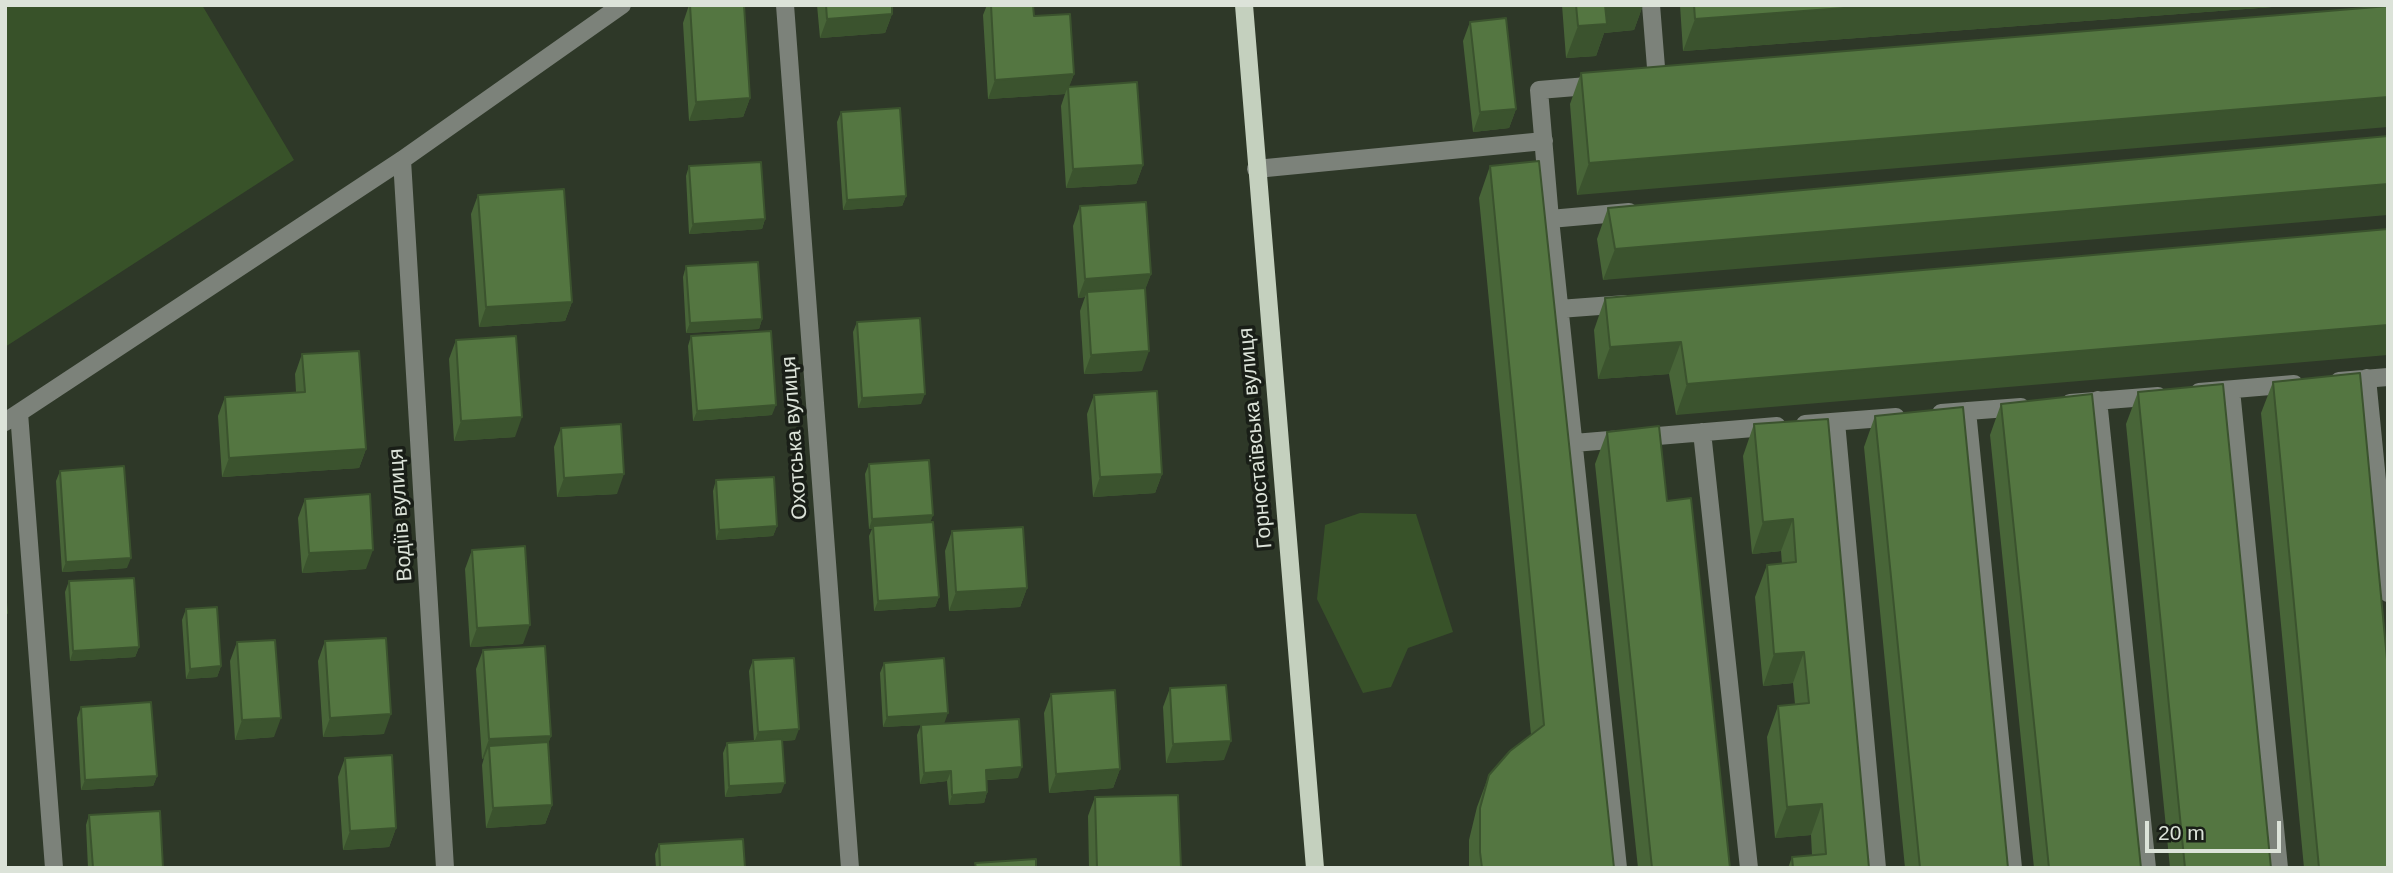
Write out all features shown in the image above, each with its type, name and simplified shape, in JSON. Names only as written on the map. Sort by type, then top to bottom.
[{"type":"main road","name":"Горностаївська вулиця","points":[[1244,5],[1315,868]]},
{"type":"street","points":[[54,868],[12,418],[402,160],[622,5]]},
{"type":"street","name":"Охотська вулиця","points":[[785,5],[850,868]]},
{"type":"street","points":[[1651,5],[1657,80]]},
{"type":"street","points":[[1618,83],[1539,90],[1559,309],[1618,868]]},
{"type":"street","points":[[1256,169],[1544,141]]},
{"type":"street","name":"Водіїв вулиця","points":[[402,160],[445,868]]},
{"type":"street","points":[[1550,219],[1646,211]]},
{"type":"street","points":[[1559,309],[1642,302]]},
{"type":"street","points":[[1574,443],[2388,377]]},
{"type":"street","points":[[2367,378],[2388,593]]},
{"type":"street","points":[[2231,390],[2278,868]]},
{"type":"street","points":[[2098,400],[2147,868]]},
{"type":"street","points":[[1967,411],[2013,868]]},
{"type":"street","points":[[1836,422],[1877,868]]},
{"type":"street","points":[[1702,432],[1749,868]]},
{"type":"green space","points":[[5,5],[202,5],[294,160],[5,347]]},
{"type":"green space","points":[[1360,513],[1416,514],[1453,632],[1408,648],[1391,687],[1363,693],[1317,599],[1325,525]]},
{"type":"building","points":[[690,5],[744,5],[750,98],[696,102]]},
{"type":"building","points":[[826,5],[892,5],[892,14],[827,19]]},
{"type":"building","points":[[991,5],[1033,5],[1034,16],[1070,14],[1074,74],[995,80]]},
{"type":"building","points":[[1576,5],[1605,5],[1607,24],[1578,26]]},
{"type":"building","points":[[1694,5],[1885,5],[1695,19]]},
{"type":"building","points":[[2388,6],[2388,97],[1589,163],[1581,73]]},
{"type":"building","points":[[1506,18],[1516,109],[1480,112],[1470,22]]},
{"type":"building","points":[[1137,82],[1143,165],[1073,169],[1068,87]]},
{"type":"building","points":[[900,108],[906,196],[847,200],[841,112]]},
{"type":"building","points":[[2388,136],[2388,184],[1615,249],[1608,208]]},
{"type":"building","points":[[1539,161],[1614,868],[1482,868],[1480,852],[1480,808],[1489,775],[1510,751],[1544,725],[1490,166]]},
{"type":"building","points":[[761,162],[765,219],[693,224],[689,166]]},
{"type":"building","points":[[564,189],[572,302],[486,307],[478,195]]},
{"type":"building","points":[[1146,202],[1151,274],[1085,279],[1080,206]]},
{"type":"building","points":[[2388,229],[2388,325],[1687,384],[1681,342],[1610,347],[1605,298]]},
{"type":"building","points":[[758,262],[762,319],[690,323],[686,266]]},
{"type":"building","points":[[1145,288],[1149,351],[1091,355],[1087,292]]},
{"type":"building","points":[[920,318],[925,394],[862,398],[857,322]]},
{"type":"building","points":[[771,331],[776,405],[697,411],[691,336]]},
{"type":"building","points":[[516,336],[522,417],[461,421],[456,340]]},
{"type":"building","points":[[359,351],[366,449],[229,458],[225,397],[305,392],[302,354]]},
{"type":"building","points":[[2360,373],[2388,670],[2388,868],[2319,868],[2273,382]]},
{"type":"building","points":[[2223,384],[2271,868],[2185,868],[2138,392]]},
{"type":"building","points":[[1157,391],[1162,474],[1100,477],[1094,395]]},
{"type":"building","points":[[2092,394],[2141,868],[2049,868],[2001,404]]},
{"type":"building","points":[[1963,407],[2008,868],[1920,868],[1875,416]]},
{"type":"building","points":[[1828,419],[1869,868],[1793,868],[1792,857],[1826,854],[1822,804],[1787,807],[1778,706],[1809,703],[1804,652],[1774,654],[1767,565],[1796,562],[1793,519],[1763,522],[1754,424]]},
{"type":"building","points":[[621,424],[624,474],[564,478],[561,428]]},
{"type":"building","points":[[1659,426],[1667,501],[1691,498],[1730,868],[1652,868],[1607,432]]},
{"type":"building","points":[[929,460],[933,515],[872,519],[869,464]]},
{"type":"building","points":[[124,466],[131,558],[66,562],[60,471]]},
{"type":"building","points":[[774,477],[777,526],[719,530],[716,480]]},
{"type":"building","points":[[370,494],[373,550],[309,553],[305,499]]},
{"type":"building","points":[[933,522],[939,597],[878,601],[873,526]]},
{"type":"building","points":[[1023,527],[1027,588],[956,592],[952,531]]},
{"type":"building","points":[[525,546],[530,625],[477,628],[472,550]]},
{"type":"building","points":[[134,578],[139,647],[73,651],[69,581]]},
{"type":"building","points":[[217,607],[221,666],[190,669],[186,609]]},
{"type":"building","points":[[386,638],[391,714],[330,718],[325,641]]},
{"type":"building","points":[[275,640],[281,718],[242,720],[237,642]]},
{"type":"building","points":[[545,646],[551,736],[489,739],[483,650]]},
{"type":"building","points":[[794,658],[799,729],[758,732],[753,660]]},
{"type":"building","points":[[944,658],[948,713],[887,717],[884,663]]},
{"type":"building","points":[[1226,685],[1231,741],[1173,744],[1170,688]]},
{"type":"building","points":[[1115,690],[1120,769],[1056,774],[1051,694]]},
{"type":"building","points":[[151,702],[157,776],[85,780],[81,707]]},
{"type":"building","points":[[1019,719],[1022,767],[986,770],[987,792],[952,795],[951,771],[924,773],[921,725]]},
{"type":"building","points":[[782,739],[785,783],[729,786],[727,743]]},
{"type":"building","points":[[548,742],[552,805],[493,808],[489,746]]},
{"type":"building","points":[[392,755],[396,828],[350,831],[345,758]]},
{"type":"building","points":[[1178,795],[1181,868],[1097,868],[1095,797]]},
{"type":"building","points":[[160,811],[163,868],[93,868],[89,815]]},
{"type":"building","points":[[743,839],[745,868],[660,868],[659,844]]},
{"type":"building","points":[[1036,859],[1036,868],[976,868],[975,863]]}]
